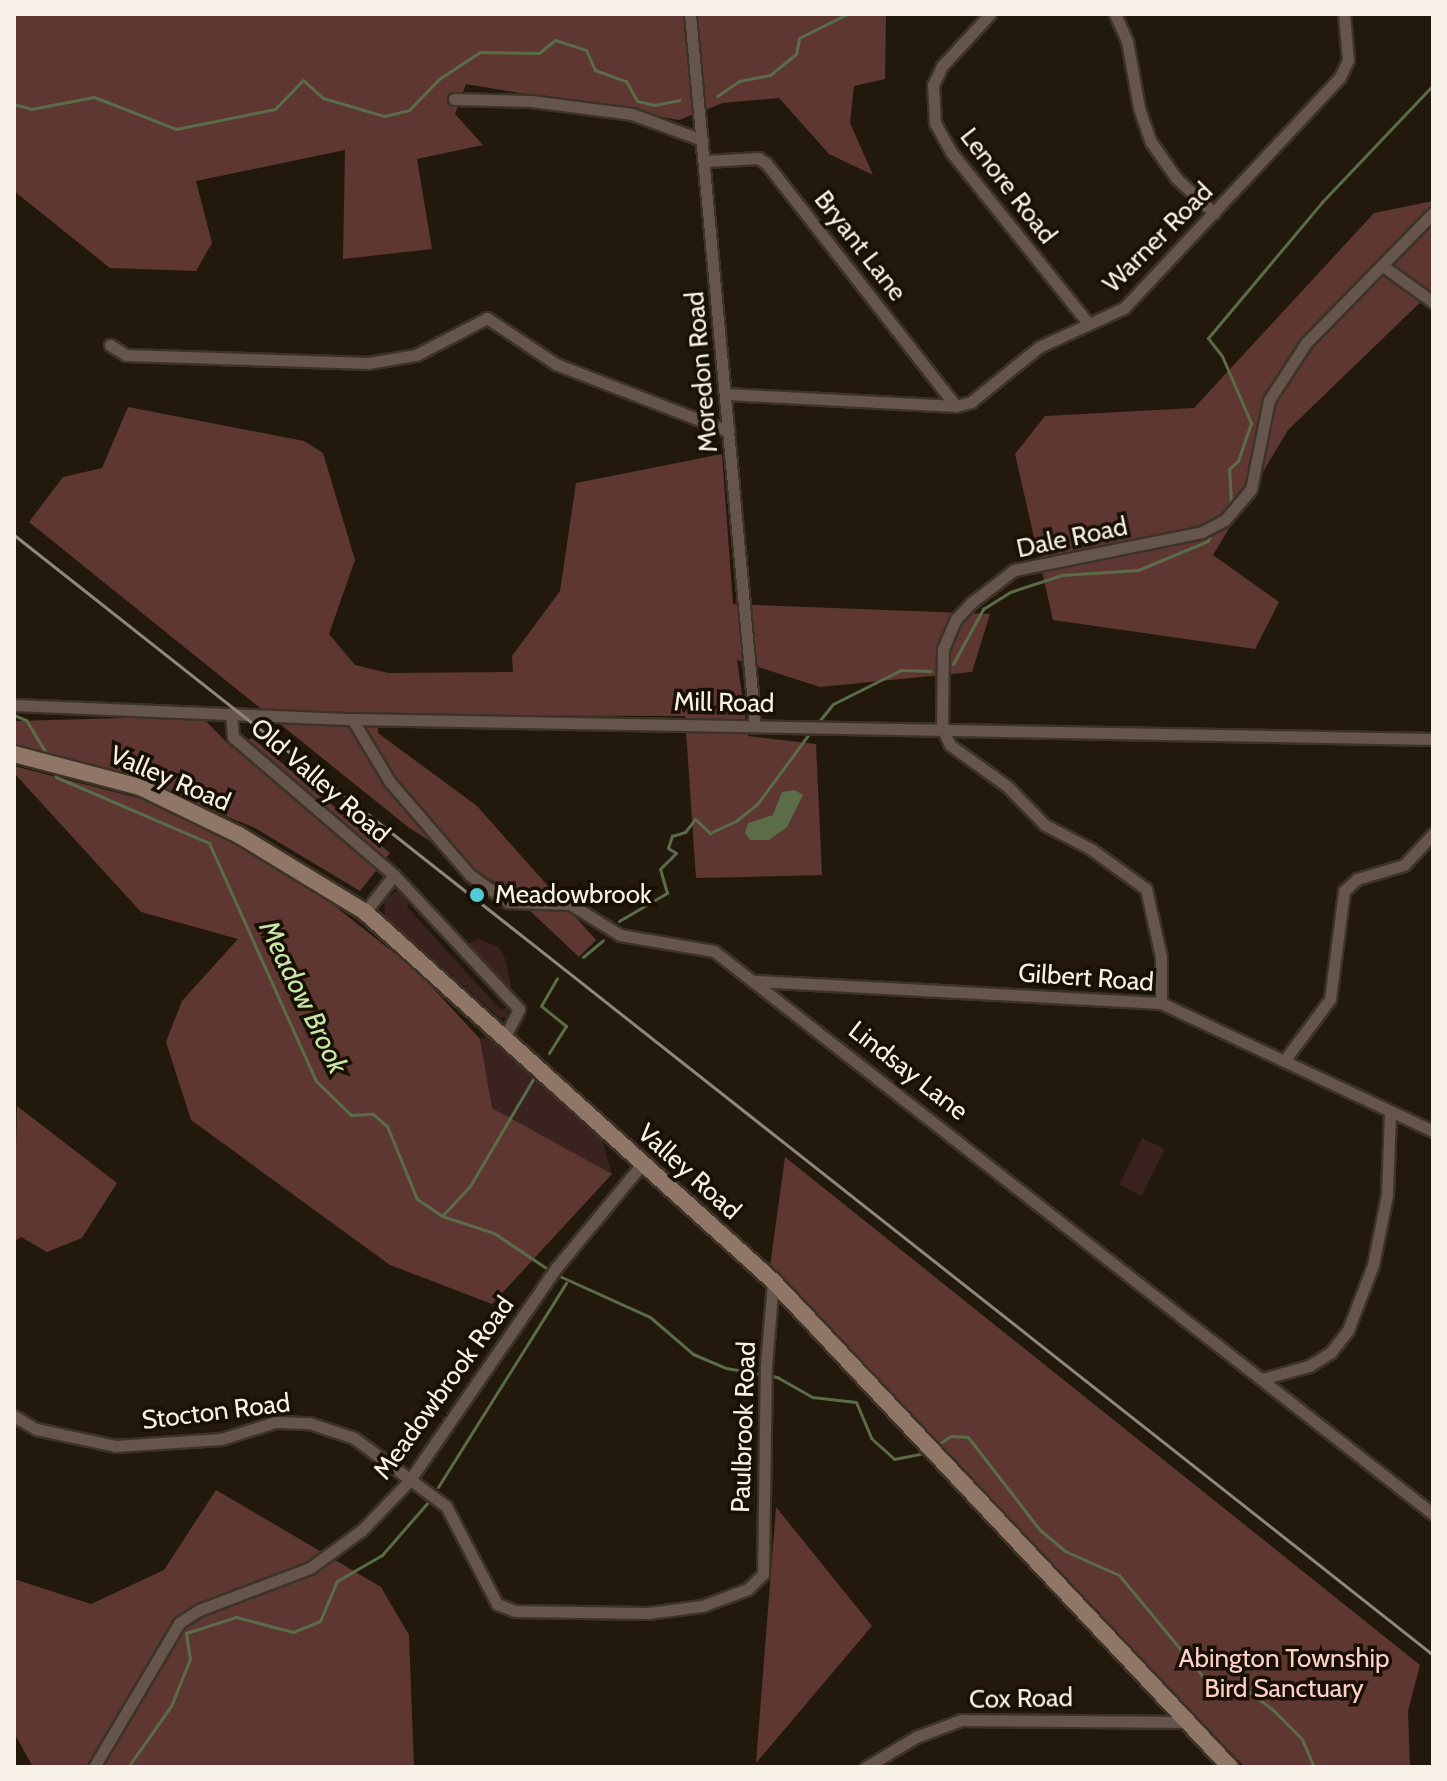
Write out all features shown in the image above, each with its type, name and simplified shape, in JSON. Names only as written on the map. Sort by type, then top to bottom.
[{"type":"main road","name":"Valley Road","points":[[14,754],[140,787],[239,835],[365,912],[506,1034],[642,1164],[773,1281],[925,1437],[1230,1767]]},
{"type":"street","name":"Moredon Road","points":[[690,14],[706,161],[755,726]]},
{"type":"street","name":"Lenore Road","points":[[990,14],[944,63],[933,85],[935,123],[951,152],[1088,323]]},
{"type":"street","points":[[1115,14],[1127,41],[1151,142],[1176,178],[1214,213]]},
{"type":"street","name":"Warner Road","points":[[956,406],[971,402],[1039,347],[1124,308],[1340,77],[1348,60],[1344,14]]},
{"type":"street","points":[[454,99],[531,101],[632,114],[702,140]]},
{"type":"street","name":"Bryant Lane","points":[[706,161],[758,158],[766,163],[956,406]]},
{"type":"street","name":"Dale Road","points":[[942,728],[943,649],[956,619],[989,586],[1014,570],[1202,532],[1225,520],[1251,489],[1269,400],[1306,343],[1433,213]]},
{"type":"street","points":[[1383,266],[1433,302]]},
{"type":"street","points":[[110,345],[126,355],[392,359],[416,355],[487,318],[556,364],[728,431]]},
{"type":"street","points":[[726,394],[956,406]]},
{"type":"street","name":"Mill Road","points":[[14,705],[352,719],[1433,739]]},
{"type":"street","name":"Old Valley Road","points":[[231,714],[233,737],[394,875],[519,1009],[506,1034]]},
{"type":"street","name":"Lindsay Lane","points":[[352,719],[390,782],[441,845],[508,902],[570,904],[620,935],[714,951],[1433,1514]]},
{"type":"street","points":[[942,728],[950,745],[1007,786],[1045,825],[1091,849],[1146,889],[1161,957],[1161,1003]]},
{"type":"street","points":[[1284,1061],[1330,999],[1344,891],[1357,879],[1404,865],[1433,834]]},
{"type":"street","name":"Old Valley Road","points":[[365,912],[394,875]]},
{"type":"street","name":"Gilbert Road","points":[[756,981],[1161,1003],[1433,1131]]},
{"type":"street","points":[[1262,1379],[1309,1366],[1331,1352],[1348,1330],[1373,1265],[1387,1195],[1390,1112]]},
{"type":"street","name":"Meadowbrook Road","points":[[94,1767],[179,1623],[199,1610],[310,1568],[362,1530],[409,1481],[556,1268],[642,1164]]},
{"type":"street","name":"Paulbrook Road","points":[[763,1574],[766,1365],[773,1281]]},
{"type":"street","name":"Stocton Road","points":[[14,1416],[36,1429],[115,1446],[221,1439],[276,1422],[309,1423],[354,1438],[446,1506],[486,1589],[497,1604],[515,1611],[648,1613],[702,1606],[748,1589],[763,1574]]},
{"type":"street","name":"Cox Road","points":[[866,1767],[916,1737],[961,1720],[1188,1722]]},
{"type":"shaded area","points":[[795,790],[803,795],[787,827],[769,840],[750,840],[745,833],[748,823],[773,815],[782,792]]},
{"type":"shaded area","points":[[397,891],[410,899],[407,907],[500,1009],[508,1008],[507,1017],[500,1018],[385,916],[384,900]]},
{"type":"shaded area","points":[[478,938],[499,948],[505,958],[513,995],[468,944]]},
{"type":"shaded area","points":[[488,1036],[603,1142],[612,1174],[491,1108],[480,1039]]},
{"type":"shaded area","points":[[1142,1138],[1164,1149],[1142,1196],[1119,1185]]},
{"type":"green space","points":[[14,14],[886,14],[885,79],[854,86],[850,123],[873,175],[829,154],[779,98],[723,103],[679,120],[466,84],[455,114],[483,145],[417,159],[432,249],[343,259],[345,150],[196,181],[212,243],[196,271],[110,268],[14,191]]},
{"type":"green space","points":[[1433,201],[1433,290],[1288,430],[1213,555],[1279,602],[1255,649],[1053,620],[1015,454],[1045,416],[1194,408],[1374,213]]},
{"type":"green space","points":[[128,407],[304,441],[323,453],[355,560],[329,634],[355,665],[388,673],[513,672],[512,656],[560,591],[576,483],[722,454],[733,604],[990,614],[972,672],[820,687],[737,660],[748,736],[816,744],[822,875],[696,878],[685,716],[379,715],[378,733],[477,806],[596,940],[579,957],[509,891],[408,827],[29,522],[63,477],[102,468]]},
{"type":"green space","points":[[201,716],[232,748],[252,738],[390,853],[360,891],[255,828],[136,779],[14,753],[14,721]]},
{"type":"green space","points":[[14,766],[157,803],[246,845],[302,880],[418,972],[480,1039],[492,1108],[612,1174],[492,1304],[390,1265],[191,1120],[166,1042],[182,1001],[238,939],[141,912],[14,773]]},
{"type":"green space","points":[[17,1106],[117,1183],[82,1238],[47,1252],[21,1237],[14,1241]]},
{"type":"green space","name":"Abington Township Bird Sanctuary","points":[[785,1157],[1420,1665],[1408,1711],[1410,1767],[1245,1767],[770,1266]]},
{"type":"green space","points":[[216,1490],[381,1587],[409,1635],[414,1767],[33,1767],[14,1733],[14,1579],[91,1604],[164,1570]]},
{"type":"green space","points":[[776,1507],[872,1626],[756,1763]]},
{"type":"waterway","points":[[717,96],[739,81],[770,75],[796,54],[799,38],[847,14]]},
{"type":"waterway","points":[[14,104],[31,109],[94,97],[176,129],[275,109],[303,80],[323,98],[384,116],[409,110],[439,79],[480,52],[539,53],[555,40],[586,50],[595,70],[626,81],[637,101],[654,105],[680,100]]},
{"type":"waterway","points":[[1214,523],[1231,504],[1229,469],[1238,461],[1251,423],[1222,356],[1208,338],[1322,202],[1433,85]]},
{"type":"waterway","points":[[953,664],[983,609],[1010,592],[1062,575],[1138,570],[1208,541],[1212,530]]},
{"type":"waterway","points":[[816,725],[833,704],[901,670],[931,671]]},
{"type":"waterway","name":"Meadow Brook","points":[[14,715],[26,720],[48,756]]},
{"type":"waterway","points":[[619,921],[667,893],[660,869],[676,853],[668,848],[672,836],[685,832],[695,819],[710,833],[736,821],[758,803],[811,731]]},
{"type":"waterway","name":"Meadow Brook","points":[[54,771],[56,777],[209,843],[316,1081],[351,1115],[373,1114],[387,1126],[417,1199],[442,1216],[494,1233],[549,1270]]},
{"type":"waterway","points":[[583,957],[603,940]]},
{"type":"waterway","points":[[549,1053],[566,1026],[541,1006],[557,978]]},
{"type":"waterway","points":[[442,1216],[470,1186],[533,1079]]},
{"type":"waterway","name":"Meadow Brook","points":[[555,1274],[650,1317],[693,1354],[726,1368],[777,1377],[812,1397],[856,1402],[871,1438],[894,1459],[925,1453]]},
{"type":"waterway","points":[[438,1487],[566,1283]]},
{"type":"waterway","name":"Meadow Brook","points":[[934,1447],[951,1436],[968,1437],[1040,1530],[1065,1551],[1119,1575],[1214,1690],[1244,1688],[1272,1709],[1302,1739],[1314,1767]]},
{"type":"waterway","points":[[128,1767],[171,1706],[190,1659],[186,1633],[236,1617],[293,1632],[320,1621],[337,1581],[382,1555],[428,1502]]},
{"type":"railway","points":[[14,535],[1433,1655]]},
{"type":"place","name":"Meadowbrook","points":[[477,895]]}]
